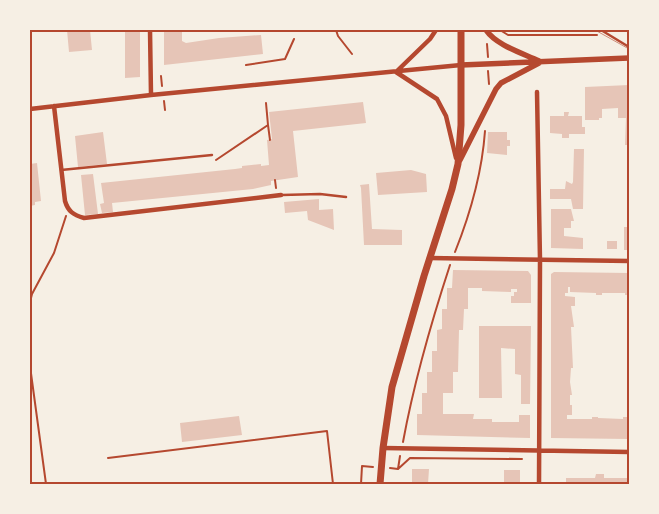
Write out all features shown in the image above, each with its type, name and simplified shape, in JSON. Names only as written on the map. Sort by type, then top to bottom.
[{"type":"main road","points":[[380,484],[392,387],[458,164],[461,125],[461,30]]},
{"type":"street","points":[[150,30],[151,95]]},
{"type":"street","points":[[396,72],[430,39],[436,30]]},
{"type":"street","points":[[486,30],[489,35],[502,43],[541,62]]},
{"type":"street","points":[[30,109],[151,95],[460,65],[629,58]]},
{"type":"street","points":[[458,164],[496,89],[501,83],[541,62]]},
{"type":"street","points":[[396,72],[437,99],[446,116],[458,164]]},
{"type":"street","points":[[537,92],[540,260],[539,484]]},
{"type":"street","points":[[54,106],[65,201],[68,209],[76,216],[84,218],[281,195]]},
{"type":"street","points":[[430,258],[629,260]]},
{"type":"street","points":[[383,448],[629,452]]},
{"type":"lane","points":[[600,30],[629,47]]},
{"type":"lane","points":[[61,170],[212,155]]},
{"type":"lane","points":[[281,195],[320,194],[346,197]]},
{"type":"path","points":[[336,30],[338,36],[352,54]]},
{"type":"path","points":[[500,30],[508,36],[607,34]]},
{"type":"path","points":[[246,65],[285,60],[294,39]]},
{"type":"path","points":[[268,125],[270,140]]},
{"type":"path","points":[[486,126],[479,174],[468,218],[434,315],[398,469],[410,458],[540,459]]},
{"type":"path","points":[[30,302],[35,287],[54,253],[68,209]]},
{"type":"path","points":[[30,366],[46,484]]},
{"type":"path","points":[[108,458],[327,431],[333,484]]},
{"type":"path","points":[[361,484],[362,466]]},
{"type":"building","points":[[67,30],[90,30],[92,50],[69,52]]},
{"type":"building","points":[[125,30],[140,30],[140,77],[125,78]]},
{"type":"building","points":[[164,30],[182,30],[182,41],[186,43],[261,35],[263,54],[164,65]]},
{"type":"building","points":[[629,85],[629,145],[625,145],[626,118],[618,118],[618,108],[602,109],[602,118],[599,118],[599,120],[585,120],[585,87]]},
{"type":"building","points":[[363,102],[366,123],[293,131],[298,177],[271,181],[271,185],[253,189],[112,203],[113,212],[102,213],[100,204],[104,203],[101,183],[235,169],[242,168],[242,166],[269,165],[267,140],[272,139],[269,112]]},
{"type":"building","points":[[564,112],[569,112],[568,116],[582,116],[582,127],[585,127],[585,134],[569,134],[569,138],[562,138],[562,134],[550,133],[550,116],[564,116]]},
{"type":"building","points":[[103,132],[107,164],[78,167],[75,136]]},
{"type":"building","points":[[488,132],[507,132],[507,140],[510,140],[510,146],[507,146],[507,155],[487,153]]},
{"type":"building","points":[[574,149],[584,149],[583,209],[573,209],[571,199],[550,199],[550,189],[565,189],[566,181],[572,184],[573,182]]},
{"type":"building","points":[[37,163],[41,201],[35,202],[35,205],[30,206],[30,164]]},
{"type":"building","points":[[411,170],[426,174],[427,192],[378,195],[376,173]]},
{"type":"building","points":[[93,174],[98,214],[85,215],[81,175]]},
{"type":"building","points":[[369,184],[372,229],[402,230],[402,245],[364,245],[360,185]]},
{"type":"building","points":[[319,199],[319,210],[333,209],[334,230],[308,220],[307,211],[285,213],[284,202]]},
{"type":"building","points":[[551,209],[571,209],[574,221],[571,221],[571,228],[564,228],[564,236],[583,238],[583,249],[551,248]]},
{"type":"building","points":[[624,227],[629,227],[629,250],[624,250]]},
{"type":"building","points":[[607,241],[617,241],[617,249],[607,249]]},
{"type":"building","points":[[453,270],[528,271],[531,275],[531,303],[511,303],[511,296],[514,296],[514,292],[517,292],[517,289],[511,289],[511,292],[482,291],[482,288],[468,288],[468,309],[464,309],[463,330],[459,330],[458,372],[453,372],[453,393],[443,393],[443,414],[474,414],[473,419],[492,419],[492,422],[519,422],[519,415],[530,415],[530,438],[417,435],[417,414],[422,414],[422,393],[427,393],[427,372],[432,372],[432,351],[437,351],[437,330],[442,329],[442,309],[447,309],[447,288],[452,288]]},
{"type":"building","points":[[554,272],[629,273],[629,295],[625,295],[625,293],[602,293],[602,295],[596,295],[596,293],[570,292],[570,287],[568,287],[568,293],[565,293],[565,296],[575,297],[575,306],[571,306],[574,327],[571,327],[573,368],[571,368],[570,382],[572,395],[570,395],[570,405],[572,405],[572,415],[567,415],[567,419],[592,419],[592,417],[598,417],[623,419],[623,417],[629,417],[628,439],[551,438],[551,274]]},
{"type":"building","points":[[479,326],[531,326],[530,404],[521,404],[521,375],[515,374],[515,349],[501,348],[502,398],[479,398]]},
{"type":"building","points":[[239,416],[242,435],[182,442],[180,423]]},
{"type":"building","points":[[412,469],[429,469],[428,484],[412,484]]},
{"type":"building","points":[[504,470],[520,470],[520,484],[504,484]]},
{"type":"building","points":[[596,474],[604,474],[604,478],[629,478],[629,484],[566,484],[566,478],[595,478]]},
{"type":"tram line","points":[[595,30],[629,49]]}]
